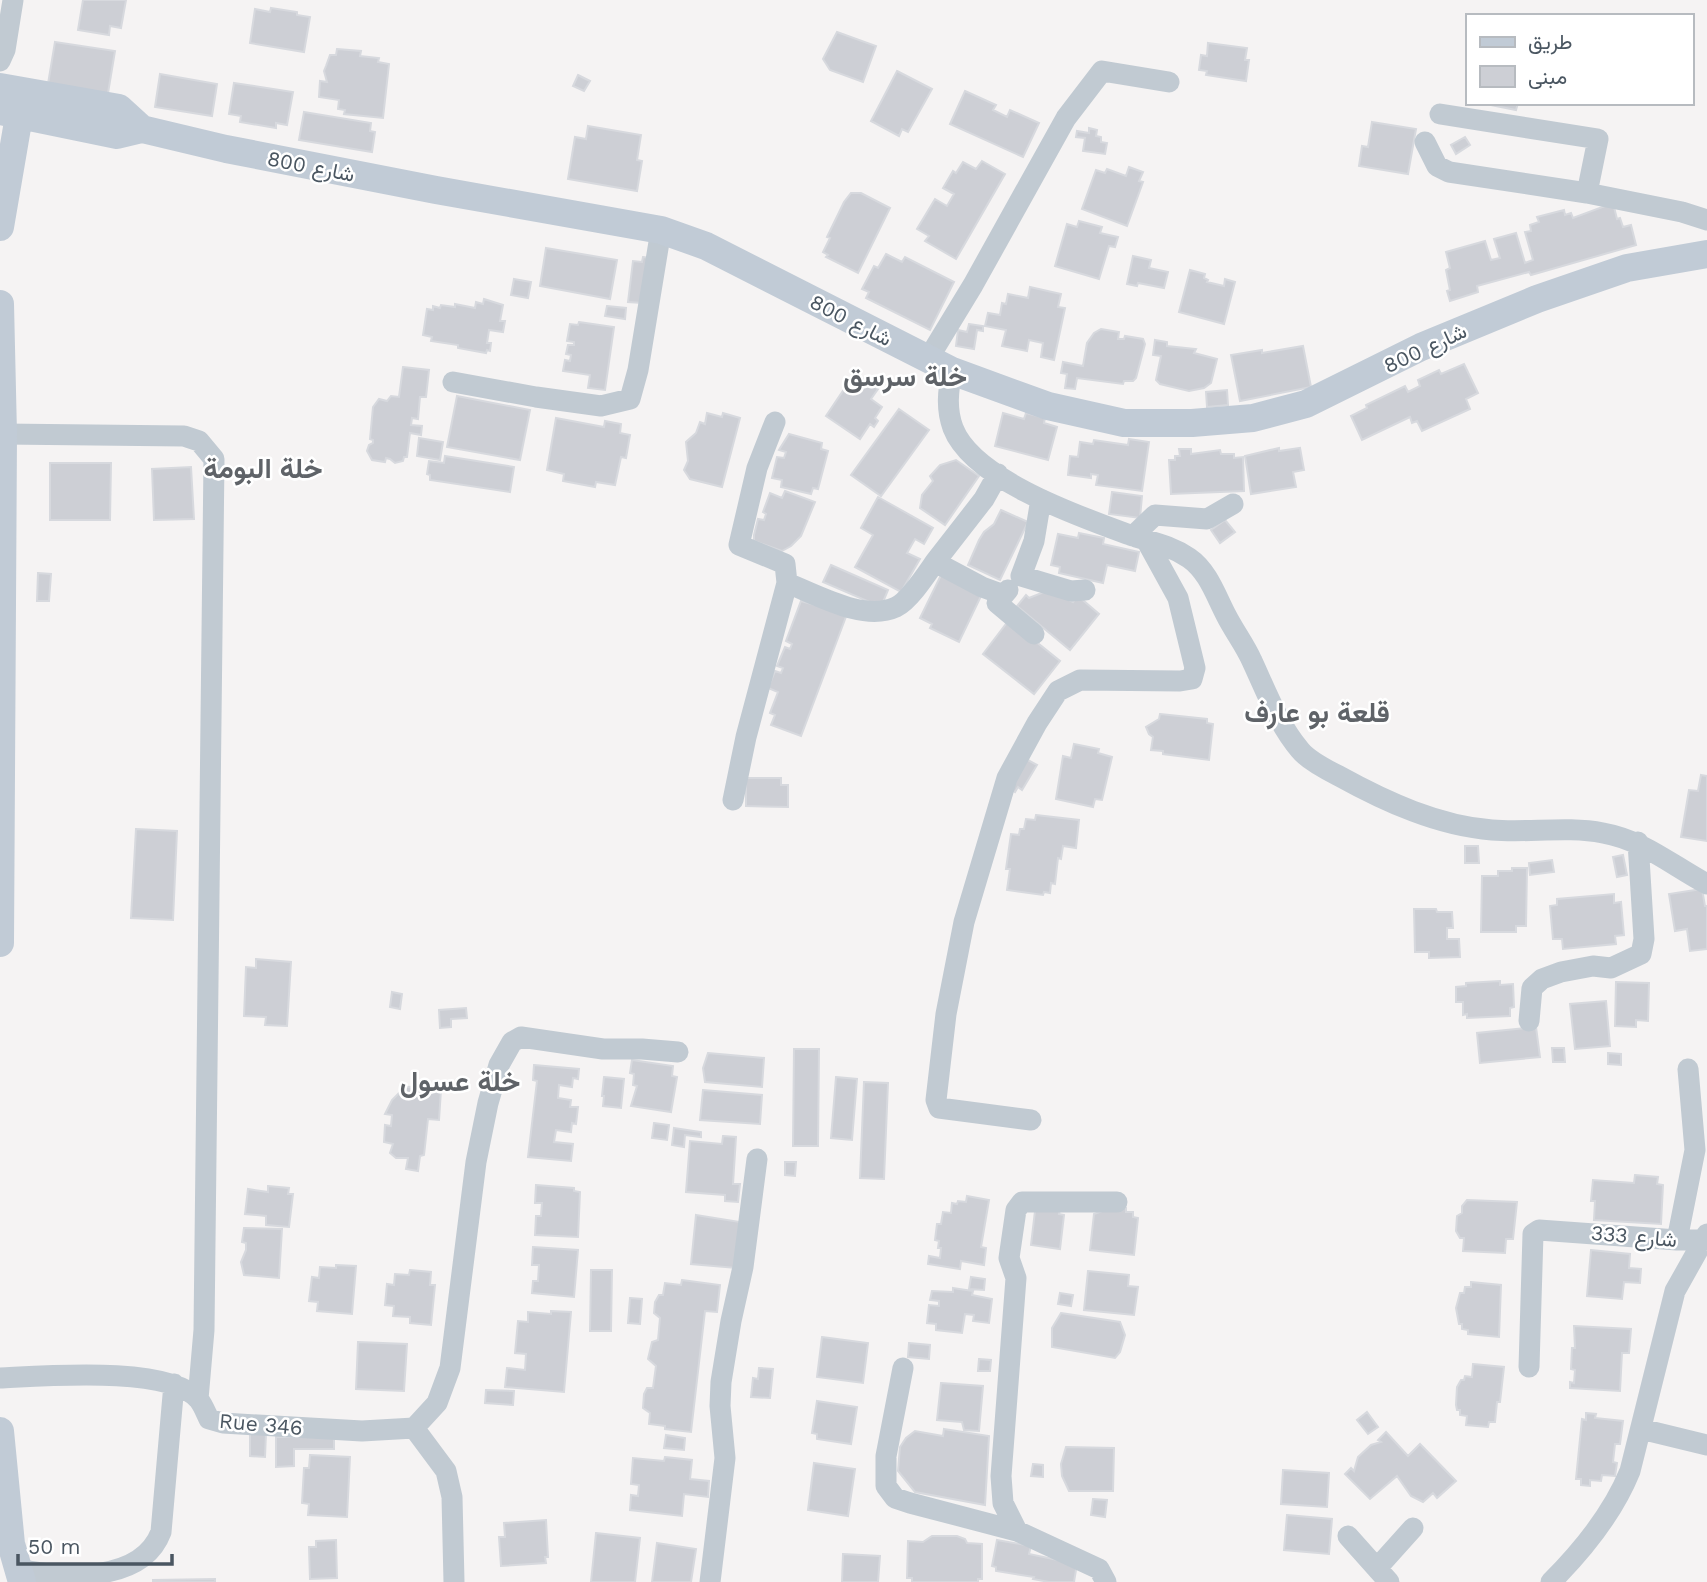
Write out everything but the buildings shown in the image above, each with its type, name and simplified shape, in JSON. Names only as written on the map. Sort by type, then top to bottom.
[{"type":"main road","name":"شارع 800","points":[[10,101],[119,108],[142,130],[226,149],[661,230],[706,246],[940,365],[1048,406],[1124,423],[1192,423],[1253,418],[1307,404],[1421,347],[1574,285],[1627,268],[1707,254]]},
{"type":"main road","points":[[0,227],[10,101]]},
{"type":"main road","points":[[0,304],[3,434],[0,943]]},
{"type":"main road","points":[[0,1431],[13,1560]]},
{"type":"street","points":[[10,101],[2,56],[13,0]]},
{"type":"street","points":[[1170,82],[1102,71],[1066,117],[973,285],[940,365],[953,429],[963,445],[1015,487],[1063,510],[1172,548],[1192,560],[1205,576],[1251,658],[1274,710],[1300,751],[1336,775],[1380,797],[1443,822],[1493,830],[1603,833],[1637,842],[1707,884]]},
{"type":"street","points":[[1440,114],[1598,139],[1587,193]]},
{"type":"street","points":[[1424,142],[1437,166],[1449,172],[1587,193],[1682,212],[1707,220]]},
{"type":"street","points":[[453,382],[601,406],[630,399],[638,370],[661,230]]},
{"type":"street","points":[[733,800],[746,737],[787,583],[785,564],[739,545],[757,468],[775,422]]},
{"type":"street","points":[[3,434],[184,436],[199,441],[214,458],[204,1330],[198,1399]]},
{"type":"street","points":[[787,583],[858,611],[875,613],[898,607],[984,499],[998,474]]},
{"type":"street","points":[[1034,634],[997,603],[1021,576],[1034,541],[1041,499]]},
{"type":"street","points":[[1139,537],[1155,515],[1206,519],[1233,504]]},
{"type":"street","points":[[1031,1120],[939,1108],[936,1100],[946,1014],[964,922],[1007,778],[1058,691],[1080,680],[1192,679],[1195,668],[1178,598],[1139,537]]},
{"type":"street","points":[[935,562],[982,587],[1004,595]]},
{"type":"street","points":[[1021,576],[1071,591],[1086,590]]},
{"type":"street","points":[[1529,1021],[1532,988],[1542,979],[1561,972],[1593,967],[1611,968],[1640,954],[1644,939],[1637,842]]},
{"type":"street","points":[[454,1582],[452,1497],[446,1471],[414,1429],[437,1403],[450,1368],[476,1162],[488,1102],[499,1065],[512,1042],[521,1037],[603,1049],[678,1052]]},
{"type":"street","points":[[1677,1240],[1695,1150],[1688,1069]]},
{"type":"street","points":[[710,1582],[725,1458],[720,1406],[721,1382],[743,1267],[757,1158]]},
{"type":"street","points":[[1017,1531],[1003,1503],[1000,1476],[1016,1278],[1009,1258],[1016,1210],[1022,1202],[1117,1202]]},
{"type":"street","name":"شارع 333","points":[[1529,1367],[1533,1234],[1539,1230],[1561,1230],[1677,1240],[1706,1237]]},
{"type":"street","points":[[1550,1582],[1604,1521],[1620,1495],[1630,1471],[1675,1291],[1706,1237]]},
{"type":"street","points":[[903,1368],[886,1456],[886,1486],[895,1498],[1017,1531],[1099,1569],[1106,1582]]},
{"type":"street","name":"Rue 346","points":[[0,1378],[107,1375],[148,1378],[174,1384],[198,1399],[209,1419],[223,1423],[362,1431],[414,1429]]},
{"type":"street","points":[[13,1560],[59,1577],[115,1577],[135,1570],[147,1558],[158,1544],[161,1532],[174,1384]]},
{"type":"street","points":[[1641,1429],[1707,1446]]},
{"type":"street","points":[[1348,1536],[1384,1575],[1413,1528]]},
{"type":"district","name":"خلة سرسق","points":[[905,376]]},
{"type":"district","name":"خلة البومة","points":[[263,468]]},
{"type":"district","name":"قلعة بو عارف","points":[[1317,712]]},
{"type":"district","name":"خلة عسول","points":[[460,1081]]}]
